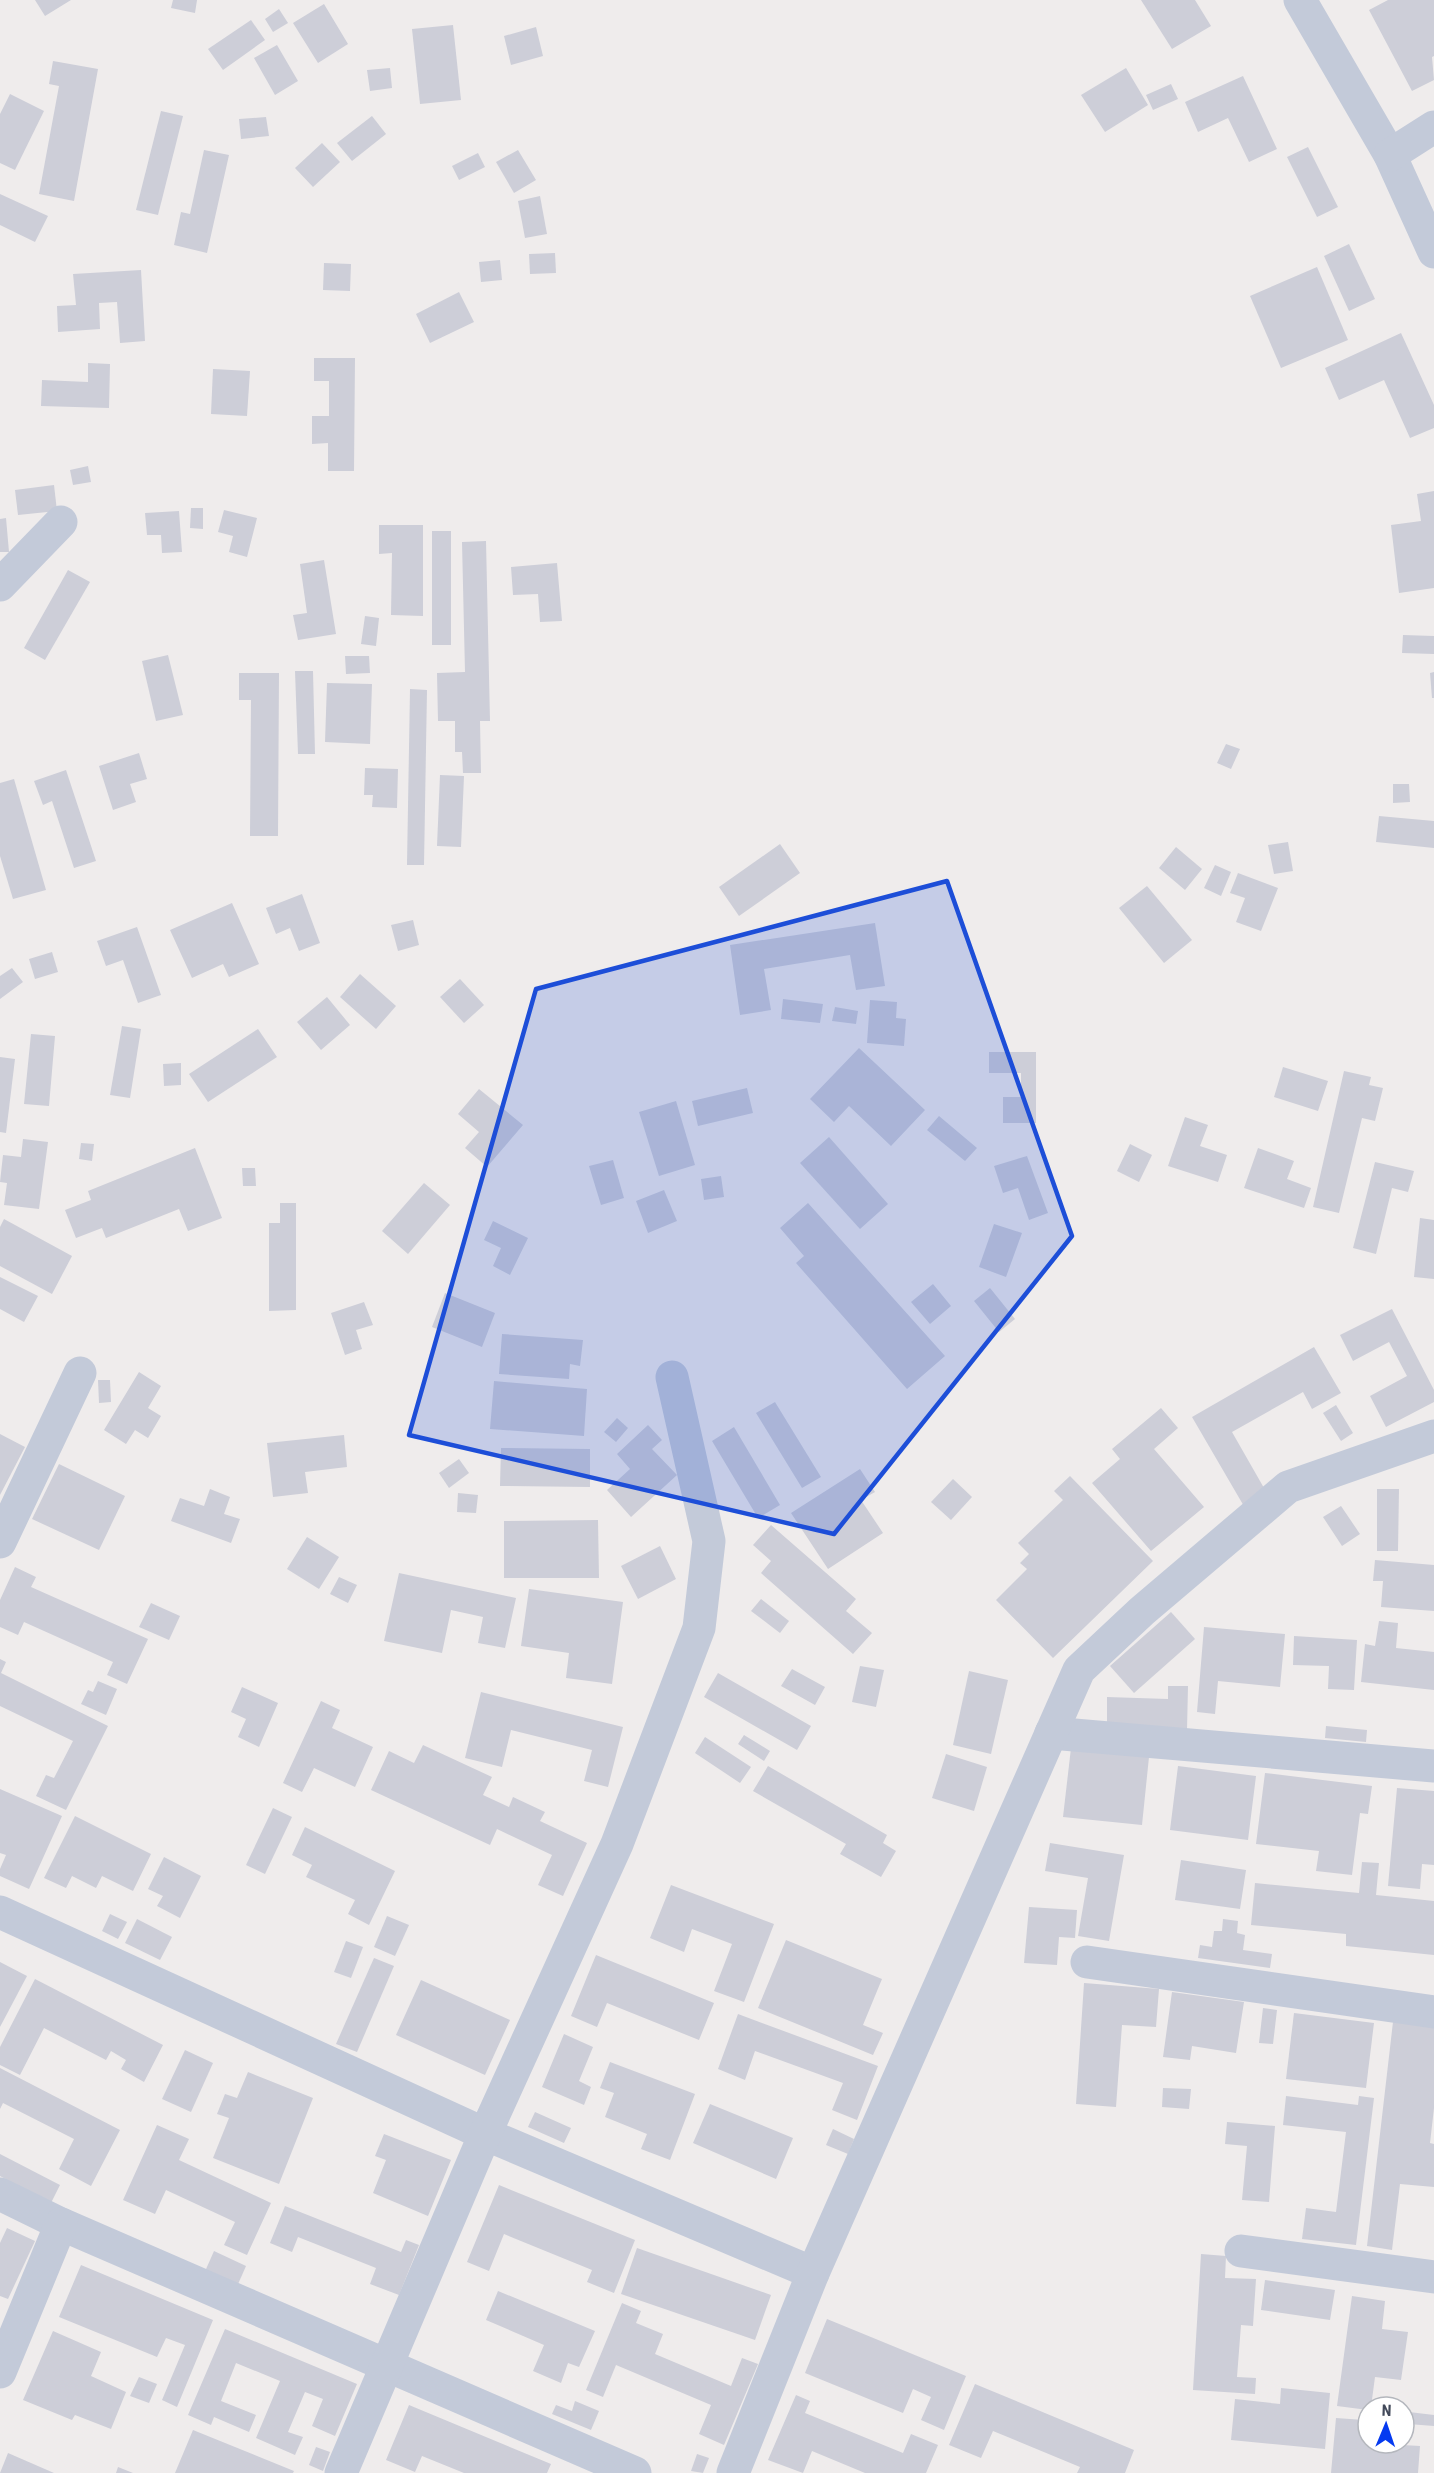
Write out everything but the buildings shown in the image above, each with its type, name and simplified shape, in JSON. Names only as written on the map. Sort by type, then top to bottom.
[{"type":"street","points":[[1300,0],[1390,155],[1434,252]]},
{"type":"street","points":[[1390,155],[1434,127]]},
{"type":"street","points":[[0,585],[61,522]]},
{"type":"street","points":[[0,1542],[80,1373]]},
{"type":"street","points":[[341,2473],[485,2134],[616,1844],[699,1628],[709,1541],[672,1377]]},
{"type":"street","points":[[733,2473],[813,2273],[1079,1670],[1142,1611],[1288,1487],[1434,1436]]},
{"type":"street","points":[[1051,1733],[1434,1766]]},
{"type":"street","points":[[0,1912],[485,2134],[813,2273]]},
{"type":"street","points":[[1087,1962],[1434,2012]]},
{"type":"street","points":[[0,2194],[61,2224],[635,2473]]},
{"type":"street","points":[[0,2372],[61,2224]]},
{"type":"street","points":[[1241,2251],[1434,2277]]},
{"type":"highlighted area","points":[[947,881],[1072,1236],[834,1534],[409,1435],[536,989]]}]
